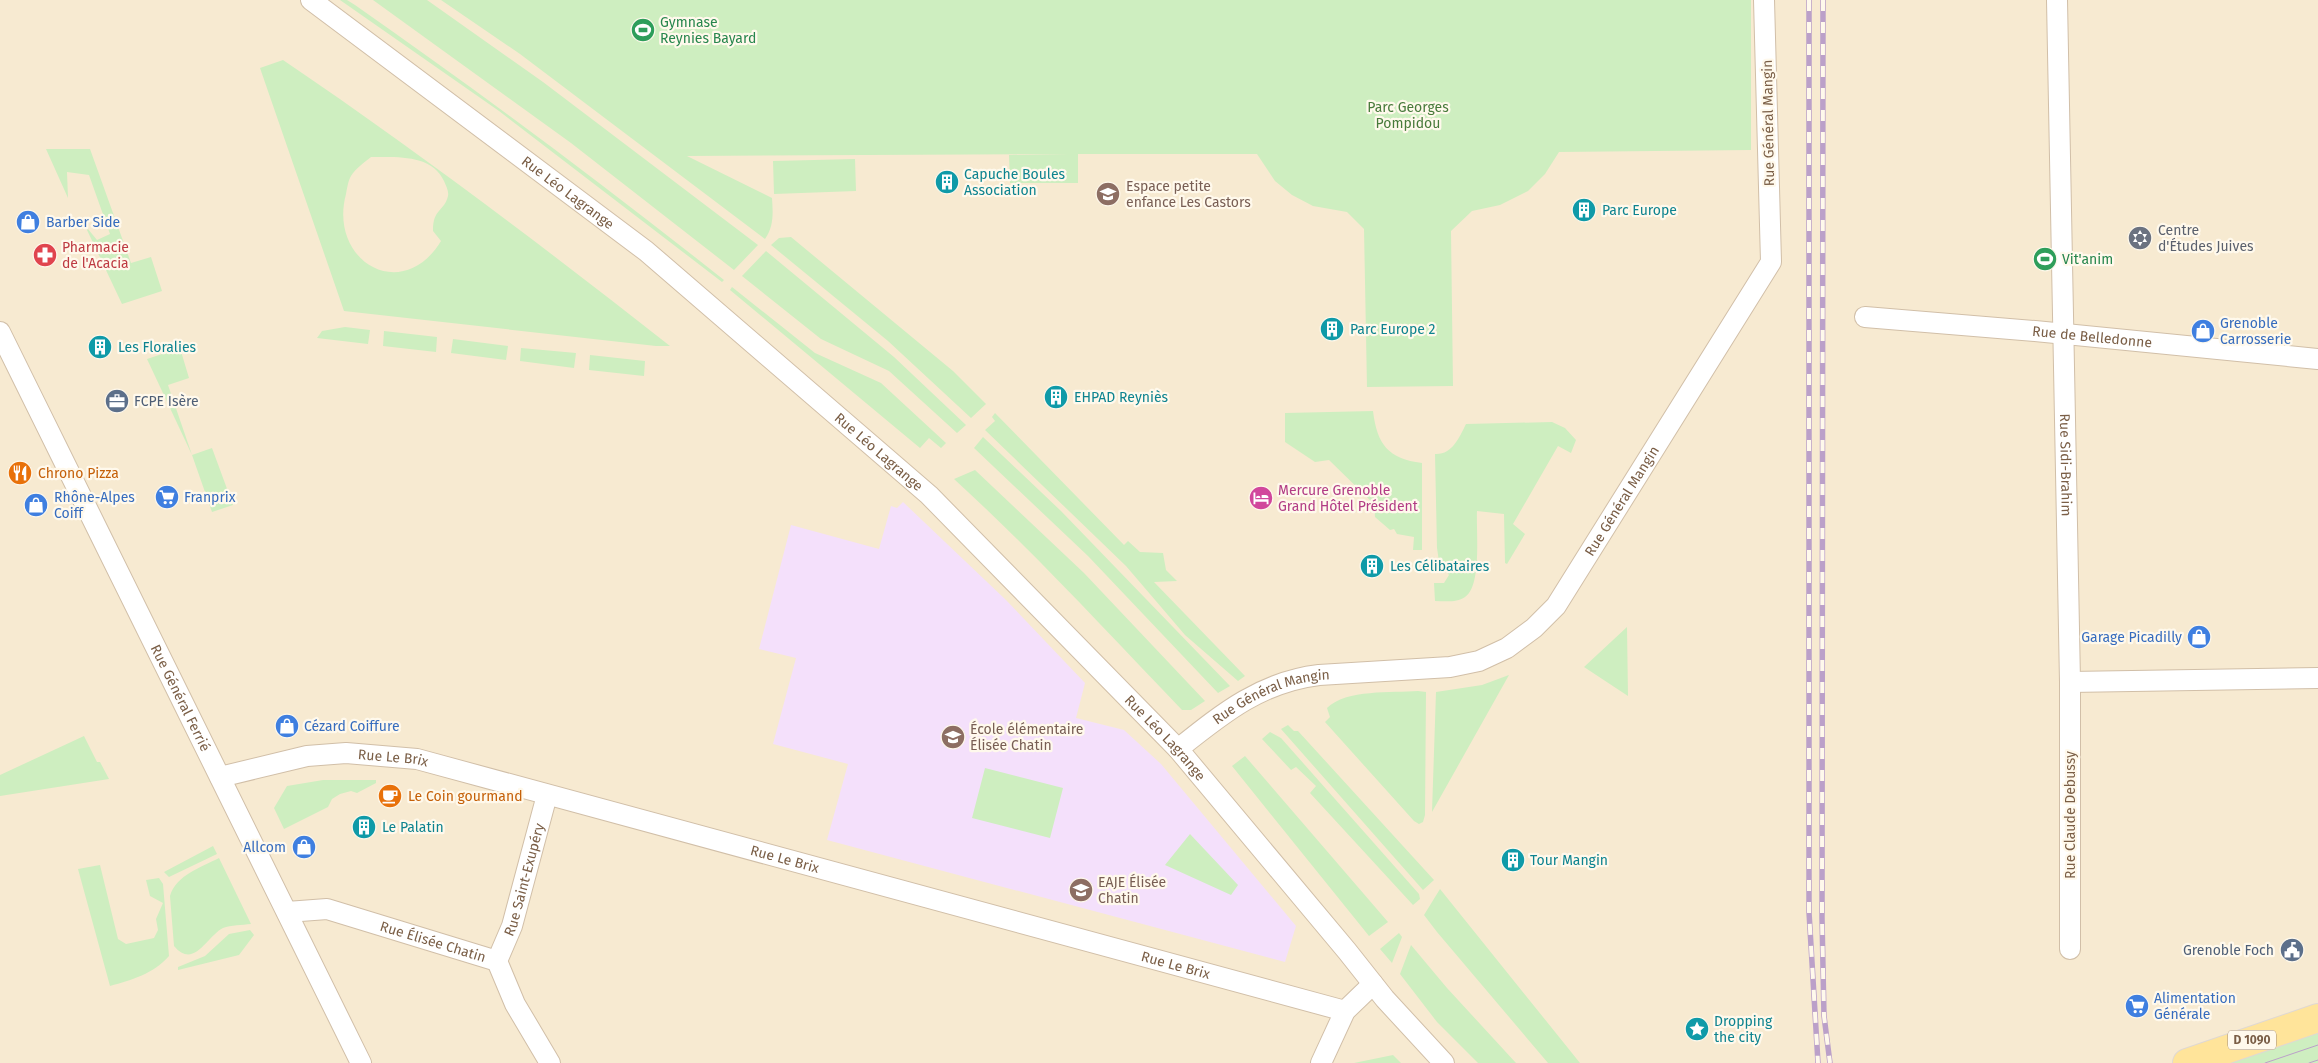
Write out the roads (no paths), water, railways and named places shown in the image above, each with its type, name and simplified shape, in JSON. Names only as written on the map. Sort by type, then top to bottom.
[{"type":"main road","name":"D 1090","points":[[2187,1063],[2318,1018]]},
{"type":"street","name":"Rue Léo Lagrange","points":[[311,0],[646,251],[929,495],[1178,749],[1373,984],[1444,1063]]},
{"type":"street","name":"Rue Général Mangin","points":[[1178,749],[1225,711],[1276,684],[1299,677],[1450,667],[1479,661],[1507,648],[1534,628],[1556,606],[1771,262],[1764,0]]},
{"type":"street","name":"Rue Sidi-Brahim","points":[[2057,0],[2070,682]]},
{"type":"street","name":"Rue de Belledonne","points":[[1864,317],[2318,359]]},
{"type":"street","name":"Rue Général Ferrié","points":[[0,332],[361,1063]]},
{"type":"street","points":[[2070,682],[2318,678]]},
{"type":"street","name":"Rue Claude Debussy","points":[[2070,682],[2070,949]]},
{"type":"street","name":"Rue Le Brix","points":[[220,777],[307,756],[346,752],[416,759],[1345,1011]]},
{"type":"street","name":"Rue Saint-Exupéry","points":[[497,961],[512,926],[547,795]]},
{"type":"street","name":"Rue Élisée Chatin","points":[[287,912],[327,909],[497,961],[515,1004],[550,1063]]},
{"type":"street","points":[[1323,1057],[1345,1011],[1373,984]]},
{"type":"tram line","points":[[2265,1063],[2318,1045]]},
{"type":"tram line","points":[[2309,1063],[2318,1060]]},
{"type":"railway","points":[[1809,0],[1809,912],[1818,1063]]},
{"type":"railway","points":[[1823,0],[1822,918],[1824,1016],[1830,1063]]},
{"type":"place","name":"Gymnase Reynies Bayard","points":[[643,30]]},
{"type":"place","name":"Capuche Boules Association","points":[[947,182]]},
{"type":"place","name":"Espace petite enfance Les Castors","points":[[1108,194]]},
{"type":"place","name":"Parc Europe","points":[[1584,210]]},
{"type":"place","name":"Barber Side","points":[[28,222]]},
{"type":"place","name":"Centre d'Études Juives","points":[[2140,238]]},
{"type":"place","name":"Pharmacie de l'Acacia","points":[[45,255]]},
{"type":"place","name":"Vit'anim","points":[[2045,259]]},
{"type":"place","name":"Parc Europe 2","points":[[1332,329]]},
{"type":"place","name":"Grenoble Carrosserie","points":[[2203,331]]},
{"type":"place","name":"Les Floralies","points":[[100,347]]},
{"type":"place","name":"EHPAD Reyniès","points":[[1056,397]]},
{"type":"place","name":"FCPE Isère","points":[[117,401]]},
{"type":"place","name":"Chrono Pizza","points":[[20,473]]},
{"type":"place","name":"Franprix","points":[[167,497]]},
{"type":"place","name":"Mercure Grenoble Grand Hôtel Président","points":[[1261,498]]},
{"type":"place","name":"Rhône-Alpes Coiff","points":[[36,505]]},
{"type":"place","name":"Les Célibataires","points":[[1372,566]]},
{"type":"place","name":"Garage Picadilly","points":[[2199,637]]},
{"type":"place","name":"Cézard Coiffure","points":[[287,726]]},
{"type":"place","name":"École élémentaire Élisée Chatin","points":[[953,737]]},
{"type":"place","name":"Le Coin gourmand","points":[[390,796]]},
{"type":"place","name":"Le Palatin","points":[[364,827]]},
{"type":"place","name":"Allcom","points":[[304,847]]},
{"type":"place","name":"Tour Mangin","points":[[1513,860]]},
{"type":"place","name":"EAJE Élisée Chatin","points":[[1081,890]]},
{"type":"place","name":"Grenoble Foch","points":[[2292,950]]},
{"type":"place","name":"Alimentation Générale","points":[[2137,1006]]},
{"type":"place","name":"Dropping the city","points":[[1697,1029]]},
{"type":"park label","name":"Parc Georges Pompidou","points":[[1408,116]]}]
